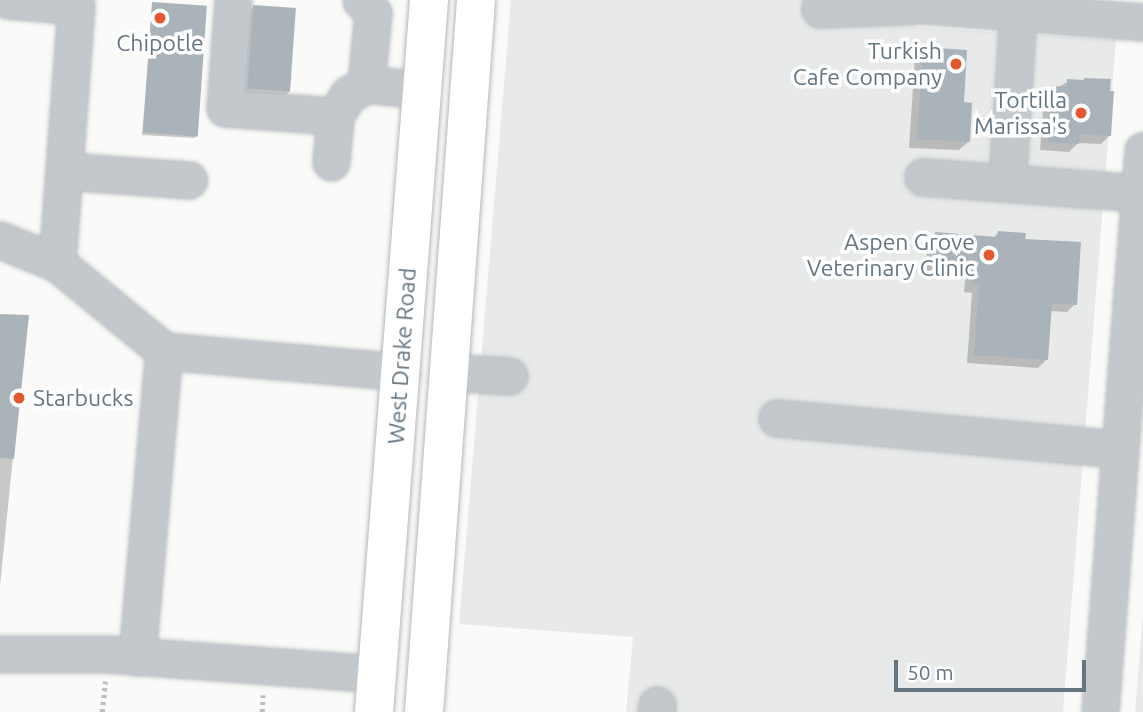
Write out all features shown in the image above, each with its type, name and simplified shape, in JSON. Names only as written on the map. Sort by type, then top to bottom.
[{"type":"main road","name":"West Drake Road","points":[[374,712],[429,0]]},
{"type":"main road","name":"West Drake Road","points":[[424,712],[476,0]]},
{"type":"main road","points":[[411,235],[418,285],[419,345],[428,361],[448,372]]},
{"type":"main road","points":[[402,372],[413,387],[422,429],[428,530],[435,562]]},
{"type":"street","points":[[8,0],[76,6],[57,263]]},
{"type":"street","points":[[233,0],[225,108],[335,116]]},
{"type":"street","points":[[361,0],[373,13],[366,84]]},
{"type":"street","points":[[822,0],[820,9],[922,5],[1143,22]]},
{"type":"street","points":[[1007,183],[1018,12]]},
{"type":"street","points":[[331,162],[335,116],[348,95],[366,84],[421,90]]},
{"type":"street","points":[[1100,712],[1128,435],[1143,152]]},
{"type":"street","points":[[64,171],[189,180]]},
{"type":"street","points":[[923,177],[1140,193]]},
{"type":"street","points":[[0,240],[57,263],[164,351],[402,372]]},
{"type":"street","points":[[137,657],[164,351]]},
{"type":"street","points":[[448,372],[509,376]]},
{"type":"street","points":[[777,418],[1128,435]]},
{"type":"street","points":[[0,654],[137,657],[377,674]]},
{"type":"shaded area","points":[[511,0],[889,0],[917,27],[1116,40],[1063,712],[626,712],[633,637],[459,624]]},
{"type":"shaded area","points":[[1143,614],[1143,712],[1135,712]]},
{"type":"building","points":[[152,2],[207,6],[198,137],[143,133]]},
{"type":"building","points":[[253,5],[296,8],[290,92],[247,89]]},
{"type":"building","points":[[923,47],[967,50],[964,102],[972,103],[970,142],[917,139]]},
{"type":"building","name":"Tortilla Marissa's","points":[[1067,79],[1111,79],[1110,91],[1114,91],[1111,136],[1080,134],[1079,144],[1048,142],[1052,86],[1067,87]]},
{"type":"building","points":[[998,231],[1026,233],[1025,239],[1081,242],[1077,305],[1052,303],[1048,360],[974,355],[979,285],[972,284],[973,272],[933,270],[935,232],[997,237]]},
{"type":"building","points":[[0,314],[29,315],[14,459],[0,458]]},
{"type":"place","name":"Chipotle","points":[[160,18]]},
{"type":"place","name":"Turkish Cafe Company","points":[[956,64]]},
{"type":"place","name":"Tortilla Marissa's","points":[[1081,113]]},
{"type":"place","name":"Aspen Grove Veterinary Clinic","points":[[989,255]]},
{"type":"place","name":"Starbucks","points":[[19,398]]}]
